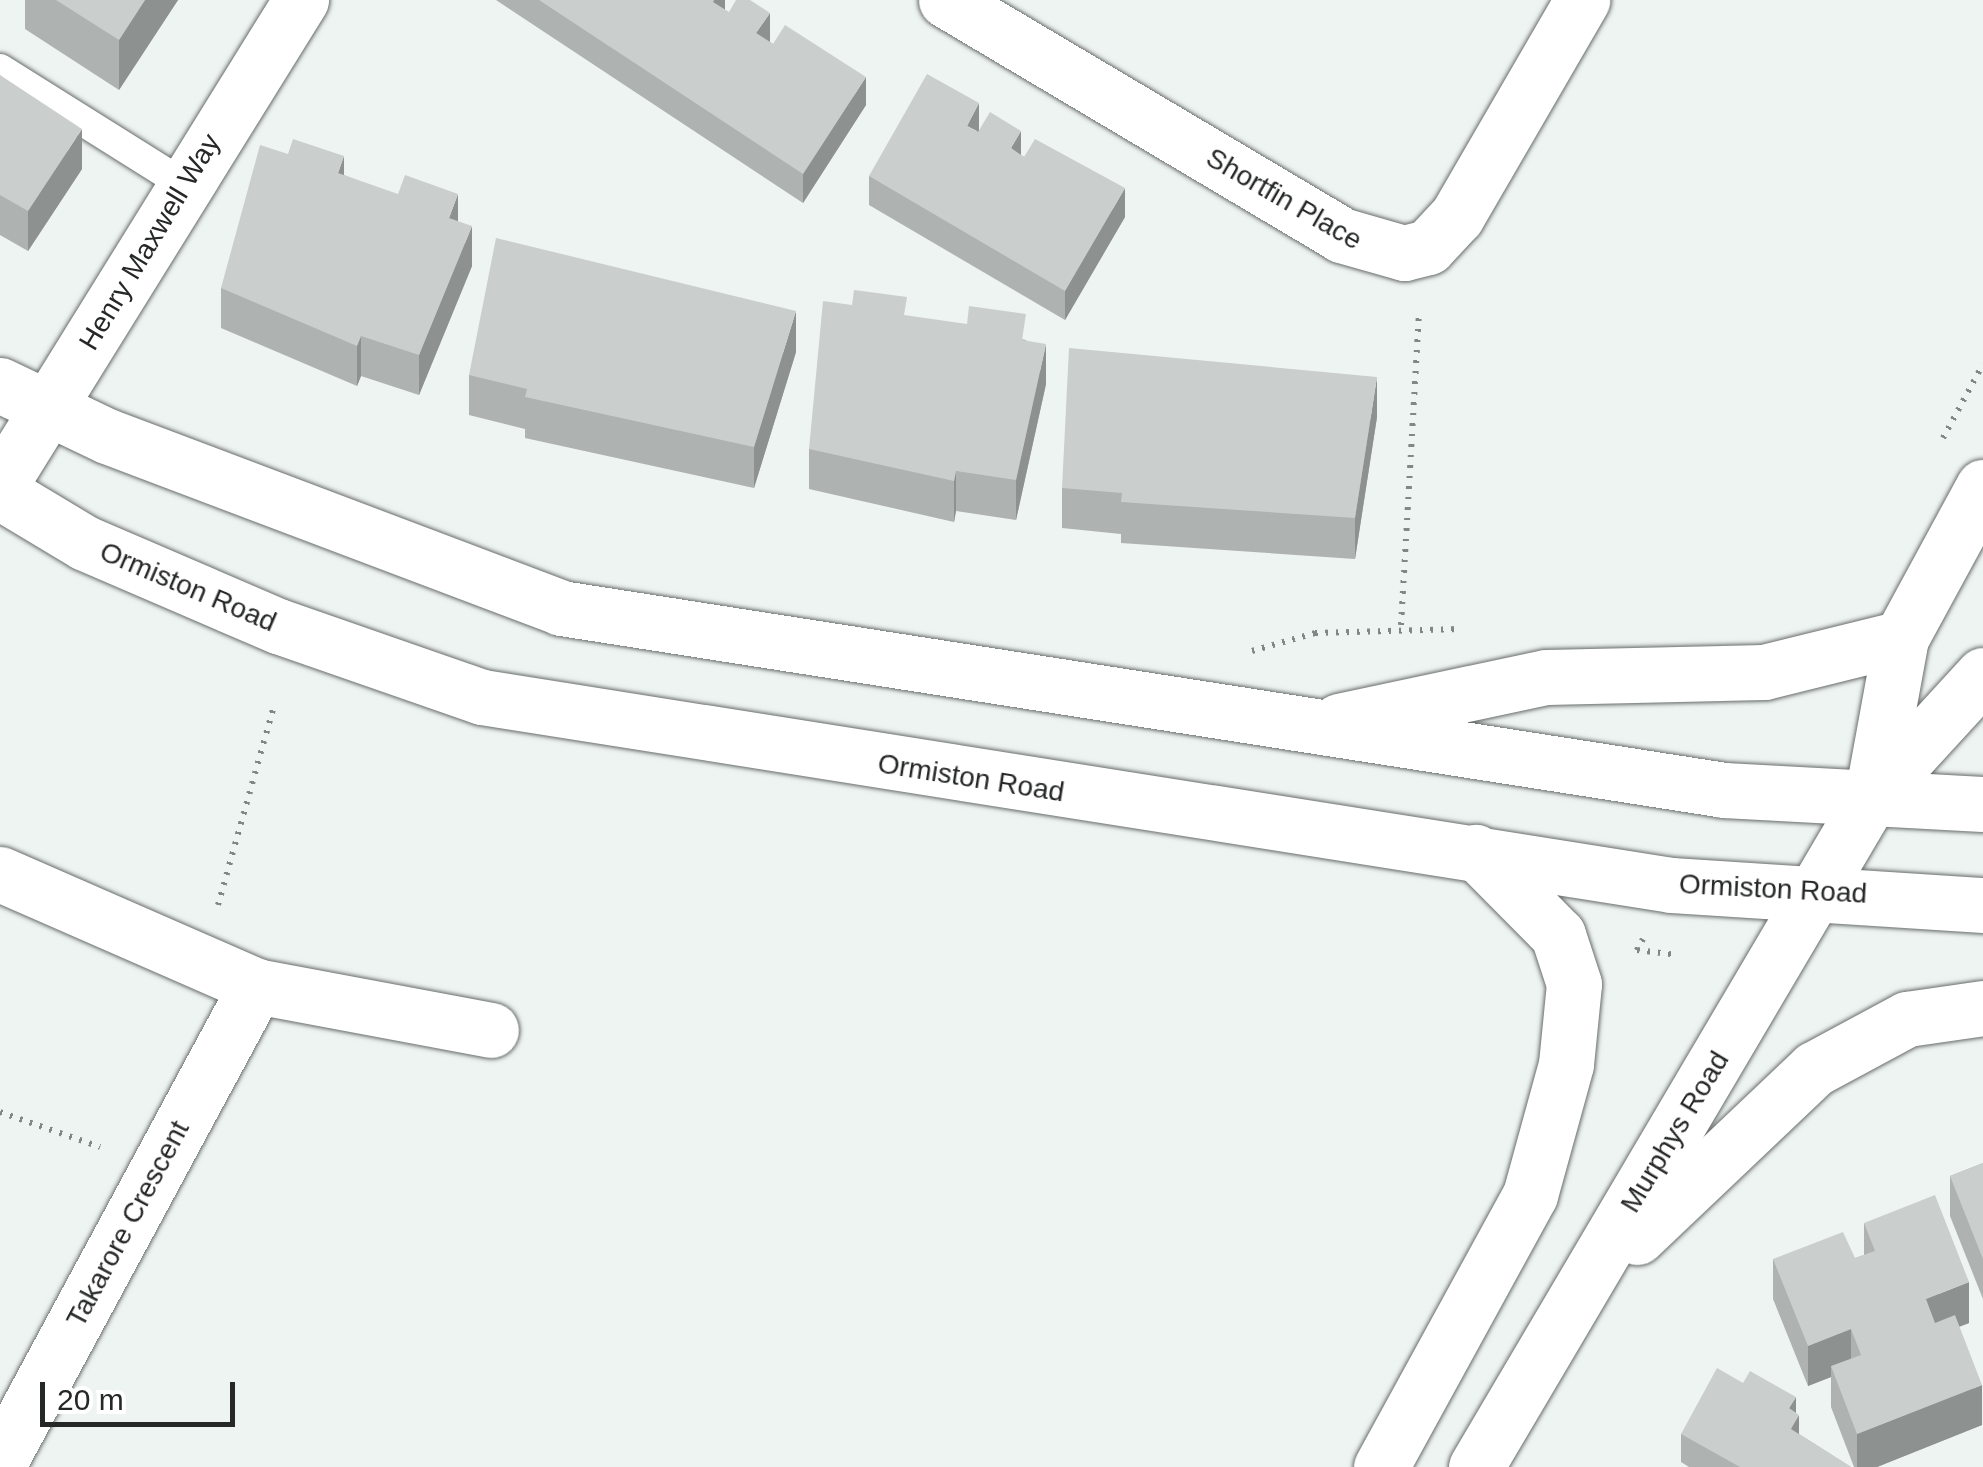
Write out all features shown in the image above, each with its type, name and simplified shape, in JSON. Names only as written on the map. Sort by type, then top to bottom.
[{"type":"main road","name":"Henry Maxwell Way","points":[[0,488],[182,183],[301,0]]},
{"type":"main road","name":"Shortfin Place","points":[[946,0],[1341,235],[1376,250],[1423,248]]},
{"type":"main road","points":[[1423,248],[1457,216],[1582,0]]},
{"type":"main road","points":[[0,385],[49,408],[561,608],[1302,729],[1724,790],[1983,804]]},
{"type":"main road","name":"Murphys Road","points":[[1872,796],[1901,638],[1983,487]]},
{"type":"main road","name":"Ormiston Road","points":[[0,488],[85,543],[278,626],[482,697],[1672,885],[1818,890],[1983,905]]},
{"type":"main road","points":[[1302,729],[1546,677],[1764,672],[1901,638]]},
{"type":"main road","name":"Murphys Road","points":[[1476,1467],[1872,796],[1983,675]]},
{"type":"main road","points":[[1381,1467],[1530,1194],[1566,1064],[1574,984],[1560,942],[1530,899],[1476,852]]},
{"type":"main road","points":[[0,874],[256,986],[491,1030]]},
{"type":"main road","name":"Takarore Crescent","points":[[0,1461],[256,986]]},
{"type":"main road","points":[[1578,1297],[1814,1069],[1907,1020],[1983,1008]]},
{"type":"lane","points":[[0,69],[182,183]]},
{"type":"path","points":[[1402,625],[1423,248]]},
{"type":"path","points":[[202,964],[274,706]]},
{"type":"path","points":[[0,1112],[158,1167]]},
{"type":"building","points":[[56,0],[145,0],[119,40]]},
{"type":"building","points":[[539,0],[714,0],[729,12],[736,0],[750,0],[770,13],[756,33],[773,44],[785,25],[866,77],[803,174]]},
{"type":"building","points":[[927,74],[979,103],[967,126],[978,132],[990,112],[1021,131],[1011,148],[1024,157],[1035,139],[1125,188],[1065,291],[869,176]]},
{"type":"building","points":[[0,75],[82,129],[28,211],[0,195]]},
{"type":"building","points":[[293,139],[344,156],[338,173],[398,194],[405,175],[458,194],[449,218],[472,226],[419,355],[361,336],[357,346],[221,288],[260,145],[288,154]]},
{"type":"building","points":[[496,238],[796,311],[754,447],[525,397],[527,389],[469,375]]},
{"type":"building","points":[[854,290],[907,297],[904,315],[967,324],[969,306],[1026,314],[1022,340],[1046,344],[1016,480],[956,471],[954,481],[809,449],[823,301],[852,305]]},
{"type":"building","points":[[1069,348],[1377,377],[1355,518],[1121,502],[1122,493],[1062,488]]},
{"type":"building","points":[[1983,1163],[1983,1259],[1950,1176]]},
{"type":"building","points":[[1935,1195],[1969,1282],[1926,1299],[1935,1323],[1955,1315],[1982,1385],[1857,1434],[1831,1366],[1861,1355],[1851,1329],[1808,1346],[1773,1259],[1843,1232],[1855,1258],[1875,1251],[1864,1223]]},
{"type":"building","points":[[1717,1368],[1743,1383],[1750,1371],[1796,1397],[1789,1408],[1799,1415],[1791,1429],[1851,1467],[1740,1467],[1681,1434]]}]
